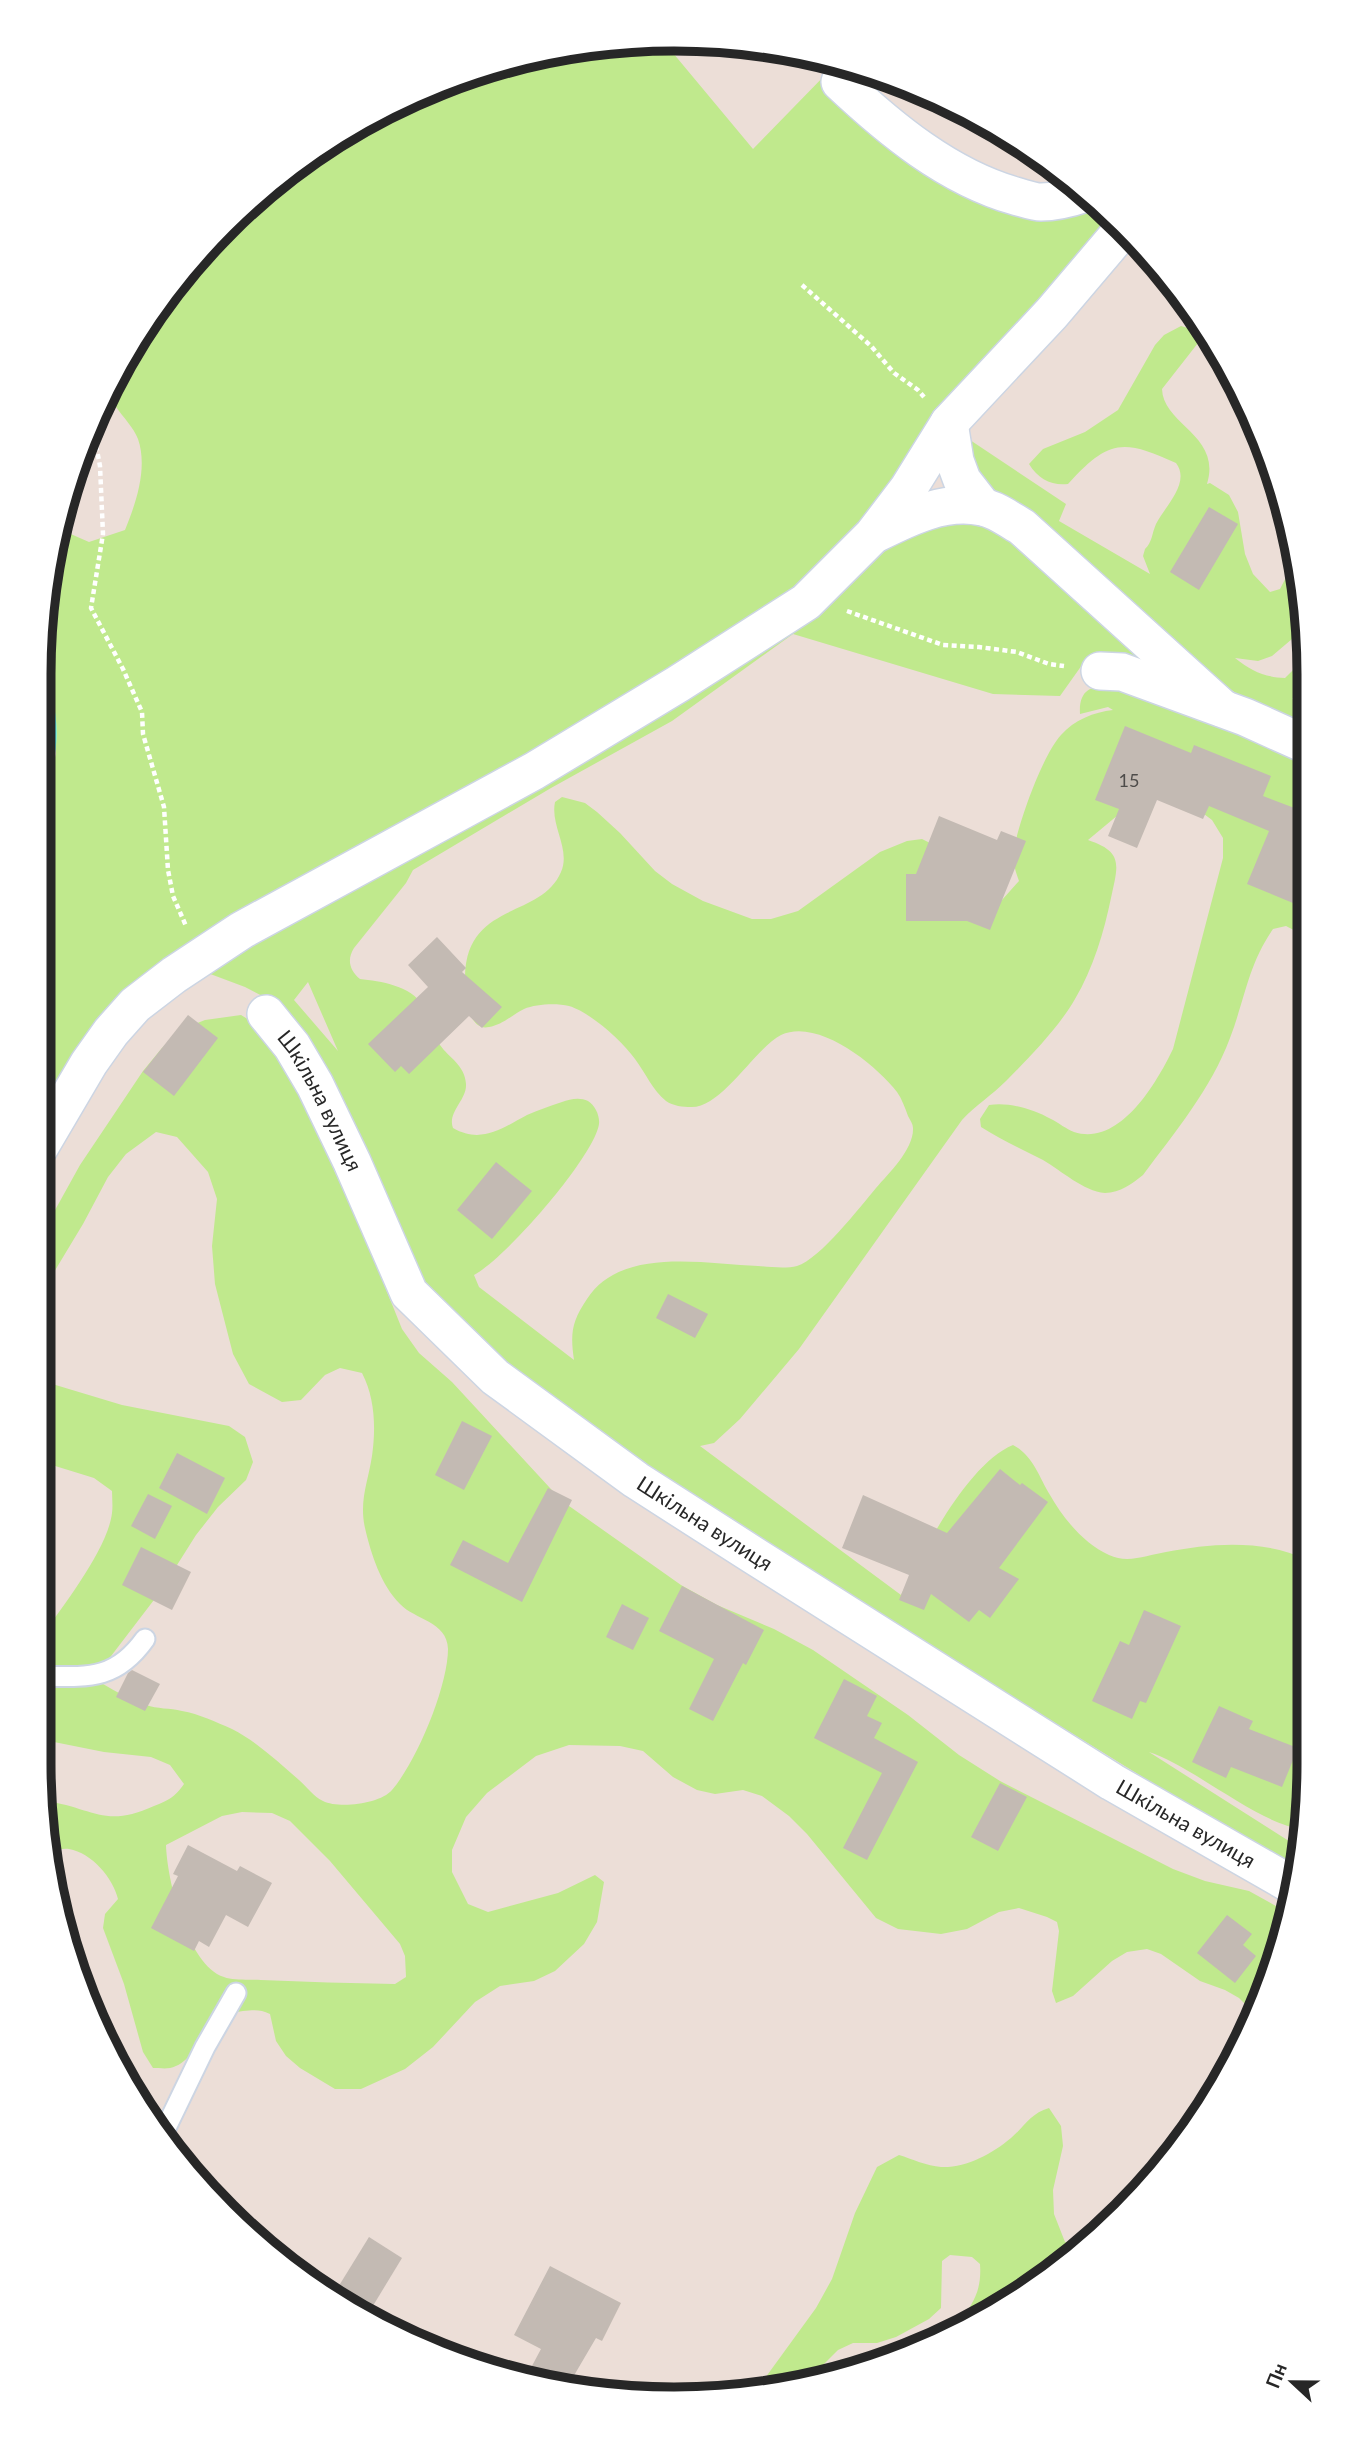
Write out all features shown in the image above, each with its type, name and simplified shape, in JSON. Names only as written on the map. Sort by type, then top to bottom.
[{"type":"street","points":[[840,82],[867,108],[957,172],[1001,192],[1040,203],[1073,196]]},
{"type":"street","points":[[51,1128],[89,1063],[111,1032],[135,1005],[174,975],[242,930],[534,771],[806,602],[873,535],[908,489],[949,424],[1044,322],[1118,236]]},
{"type":"street","points":[[949,424],[955,461],[962,480],[984,507],[1022,527],[1222,708]]},
{"type":"street","points":[[873,535],[915,514],[949,506],[984,507]]},
{"type":"street","points":[[1100,671],[1122,672],[1222,708],[1297,741]]},
{"type":"street","name":"Шкільна вулиця","points":[[266,1014],[292,1046],[315,1085],[409,1293],[495,1377],[636,1480],[753,1555],[1112,1782],[1286,1881]]},
{"type":"lane","points":[[51,1675],[107,1673],[134,1655],[145,1639]]},
{"type":"lane","points":[[167,2125],[205,2047],[236,1993]]},
{"type":"path","points":[[802,285],[871,346],[894,373],[918,390],[949,424]]},
{"type":"path","points":[[95,442],[100,466],[103,534],[91,608],[142,712],[143,734],[164,807],[168,870],[173,896],[187,931],[195,941],[193,964]]},
{"type":"path","points":[[806,602],[857,613],[943,645],[1017,652],[1049,664],[1100,671]]},
{"type":"green space","points":[[671,51],[753,149],[829,71],[930,160],[1073,195],[1115,233],[899,484],[810,578],[719,649],[204,946],[51,1127],[51,771],[56,754],[51,674],[56,593],[67,533],[89,542],[125,530],[137,497],[141,450],[138,439],[116,407],[110,409],[134,362],[205,263],[233,233],[295,180],[362,134],[435,98],[513,72],[593,56],[633,52]]},
{"type":"green space","points":[[1181,326],[1193,330],[1199,339],[1162,389],[1172,412],[1200,442],[1206,454],[1209,467],[1207,484],[1210,483],[1229,495],[1238,512],[1245,554],[1253,574],[1270,592],[1280,589],[1289,573],[1296,633],[1272,656],[1258,661],[1235,658],[1258,672],[1285,678],[1297,664],[1297,726],[1256,709],[983,496],[964,436],[1066,504],[1059,521],[1150,574],[1143,556],[1156,524],[1179,486],[1180,471],[1176,463],[1142,450],[1117,448],[1094,459],[1068,484],[1051,483],[1029,464],[1043,449],[1085,432],[1118,410],[1155,345],[1164,335]]},
{"type":"green space","points":[[956,513],[1011,532],[1154,656],[1098,660],[1082,665],[1060,696],[993,694],[793,634],[672,721],[551,788],[413,870],[406,883],[354,948],[350,964],[360,979],[403,989],[422,1005],[437,1040],[465,1077],[464,1095],[453,1117],[453,1128],[473,1135],[491,1133],[531,1113],[572,1099],[591,1103],[599,1118],[593,1139],[582,1159],[546,1206],[506,1249],[474,1275],[479,1287],[574,1360],[572,1335],[578,1314],[602,1282],[621,1271],[665,1262],[783,1268],[797,1266],[817,1254],[894,1168],[909,1144],[913,1128],[899,1095],[875,1069],[845,1047],[812,1033],[796,1031],[781,1035],[714,1098],[703,1105],[688,1107],[666,1101],[622,1044],[596,1021],[577,1009],[564,1005],[540,1005],[524,1009],[494,1026],[482,1027],[476,1023],[468,1009],[465,991],[469,952],[478,935],[491,923],[538,898],[551,887],[561,872],[564,855],[555,820],[555,802],[562,797],[585,803],[672,884],[703,901],[752,919],[771,919],[798,911],[880,852],[907,841],[922,839],[938,847],[994,909],[1019,881],[1013,858],[1014,849],[1026,807],[1046,758],[1061,735],[1078,721],[1113,710],[1108,707],[1080,714],[1080,703],[1088,690],[1101,686],[1127,687],[1297,752],[1297,932],[1286,926],[1273,929],[1252,969],[1230,1038],[1213,1075],[1143,1175],[1116,1191],[1097,1191],[1081,1185],[1043,1160],[989,1132],[981,1127],[980,1119],[989,1105],[1005,1105],[1037,1112],[1074,1132],[1091,1134],[1107,1130],[1135,1108],[1166,1063],[1173,1049],[1223,858],[1223,838],[1212,820],[1200,811],[1157,799],[1118,815],[1088,840],[1108,849],[1113,855],[1116,861],[1115,877],[1097,950],[1068,1010],[1001,1086],[962,1120],[799,1349],[740,1419],[714,1443],[700,1446],[901,1595],[921,1556],[963,1489],[996,1455],[1013,1445],[1031,1460],[1055,1504],[1075,1530],[1091,1544],[1116,1558],[1130,1559],[1219,1545],[1256,1546],[1297,1556],[1297,1764],[1294,1827],[1270,1819],[1185,1769],[1149,1752],[1292,1843],[1289,1864],[1267,1854],[611,1448],[494,1356],[417,1277],[280,1005],[245,987],[205,972],[883,544]],"holes":[[[308,982],[338,1051],[294,1000]]]},
{"type":"green space","points":[[241,1015],[262,1028],[305,1106],[371,1252],[402,1329],[419,1353],[452,1382],[562,1501],[681,1585],[813,1650],[908,1715],[959,1755],[1000,1781],[1173,1869],[1205,1881],[1249,1891],[1276,1906],[1280,1910],[1276,1925],[1248,2007],[1239,1998],[1200,1981],[1161,1954],[1147,1949],[1127,1952],[1112,1961],[1073,1996],[1056,2003],[1052,1991],[1059,1931],[1057,1922],[1019,1908],[999,1912],[967,1929],[941,1934],[898,1929],[876,1918],[807,1834],[789,1816],[762,1796],[743,1790],[715,1794],[697,1790],[673,1777],[643,1751],[620,1746],[569,1745],[536,1756],[487,1793],[466,1817],[452,1850],[452,1872],[468,1904],[488,1912],[558,1893],[595,1875],[604,1882],[597,1922],[584,1944],[555,1971],[534,1981],[500,1986],[475,2002],[433,2047],[405,2069],[361,2089],[335,2089],[300,2068],[286,2056],[276,2041],[270,2014],[257,2010],[230,2014],[220,2021],[180,2064],[170,2068],[153,2068],[143,2052],[124,1984],[103,1928],[105,1914],[118,1899],[115,1891],[106,1875],[86,1856],[69,1849],[57,1850],[52,1802],[98,1814],[122,1816],[137,1813],[167,1800],[184,1784],[170,1765],[151,1757],[104,1752],[51,1741],[51,1623],[84,1576],[102,1543],[112,1513],[112,1491],[94,1478],[51,1465],[51,1384],[122,1405],[229,1426],[245,1437],[253,1462],[246,1480],[218,1507],[196,1535],[160,1592],[105,1664],[103,1684],[140,1703],[195,1714],[232,1729],[267,1752],[320,1799],[339,1805],[359,1804],[386,1795],[402,1777],[421,1742],[437,1702],[448,1649],[442,1632],[406,1609],[393,1596],[382,1578],[370,1548],[363,1509],[372,1456],[374,1424],[370,1393],[362,1373],[340,1368],[325,1375],[301,1400],[282,1402],[249,1384],[233,1354],[215,1284],[212,1246],[217,1199],[208,1172],[177,1137],[156,1132],[126,1154],[108,1177],[51,1277],[51,1217],[80,1165],[143,1071],[162,1048],[185,1028],[205,1020]],"holes":[[[242,1812],[272,1813],[290,1821],[330,1861],[400,1944],[405,1956],[406,1977],[395,1984],[232,1979],[211,1969],[199,1956],[175,1899],[166,1845],[222,1816]]]},
{"type":"green space","points":[[1049,2108],[1061,2126],[1063,2146],[1053,2190],[1054,2214],[1065,2242],[1073,2242],[1020,2282],[965,2315],[978,2290],[980,2264],[972,2257],[950,2255],[942,2261],[941,2308],[929,2319],[896,2337],[877,2343],[853,2343],[838,2350],[818,2370],[763,2381],[816,2308],[832,2279],[855,2213],[877,2167],[899,2155],[941,2167],[978,2159],[1011,2138],[1043,2110]]},
{"type":"water","points":[[51,694],[56,727],[51,768]]},
{"type":"building","points":[[1209,507],[1238,524],[1199,590],[1170,572]]},
{"type":"building","points":[[1125,726],[1191,753],[1194,745],[1271,776],[1263,796],[1297,809],[1297,905],[1247,884],[1269,831],[1209,806],[1203,819],[1157,800],[1137,848],[1108,836],[1119,809],[1095,800]]},
{"type":"building","points":[[939,816],[997,840],[1001,831],[1026,841],[990,930],[967,921],[906,921],[906,874],[916,874]]},
{"type":"building","points":[[437,937],[466,968],[462,972],[502,1007],[482,1028],[469,1016],[409,1074],[401,1066],[395,1072],[368,1044],[428,987],[408,965]]},
{"type":"building","points":[[188,1015],[218,1038],[174,1096],[143,1072]]},
{"type":"building","points":[[496,1162],[532,1191],[492,1239],[457,1210]]},
{"type":"building","points":[[668,1294],[708,1314],[695,1338],[656,1318]]},
{"type":"building","points":[[462,1421],[492,1436],[464,1490],[435,1475]]},
{"type":"building","points":[[177,1453],[225,1478],[207,1514],[159,1488]]},
{"type":"building","points":[[1000,1469],[1048,1502],[999,1568],[1019,1579],[990,1618],[979,1610],[969,1622],[931,1594],[924,1610],[899,1600],[909,1575],[842,1548],[863,1495],[947,1533]]},
{"type":"building","points":[[548,1488],[572,1500],[522,1602],[450,1565],[463,1540],[508,1563]]},
{"type":"building","points":[[148,1494],[172,1506],[155,1539],[131,1526]]},
{"type":"building","points":[[141,1547],[191,1572],[172,1610],[122,1585]]},
{"type":"building","points":[[682,1586],[764,1630],[746,1665],[743,1663],[713,1721],[689,1709],[714,1659],[659,1631]]},
{"type":"building","points":[[622,1604],[649,1618],[633,1650],[606,1637]]},
{"type":"building","points":[[1144,1610],[1181,1626],[1146,1703],[1140,1701],[1132,1719],[1092,1701],[1120,1641],[1129,1645]]},
{"type":"building","points":[[132,1670],[160,1684],[145,1711],[116,1697]]},
{"type":"building","points":[[844,1679],[877,1696],[867,1716],[882,1723],[874,1738],[918,1762],[867,1860],[843,1848],[882,1773],[814,1738]]},
{"type":"building","points":[[1219,1706],[1253,1721],[1249,1729],[1297,1748],[1282,1787],[1231,1767],[1226,1778],[1192,1762]]},
{"type":"building","points":[[1000,1783],[1027,1797],[998,1851],[971,1837]]},
{"type":"building","points":[[188,1845],[237,1871],[240,1866],[272,1883],[248,1927],[226,1915],[209,1947],[199,1941],[194,1951],[151,1928],[178,1876],[173,1874]]},
{"type":"building","points":[[1227,1915],[1252,1934],[1243,1945],[1256,1956],[1235,1983],[1197,1953]]},
{"type":"building","points":[[369,2237],[402,2258],[371,2309],[337,2288]]},
{"type":"building","points":[[550,2266],[621,2303],[602,2341],[596,2338],[572,2378],[530,2370],[541,2349],[514,2335]]}]
